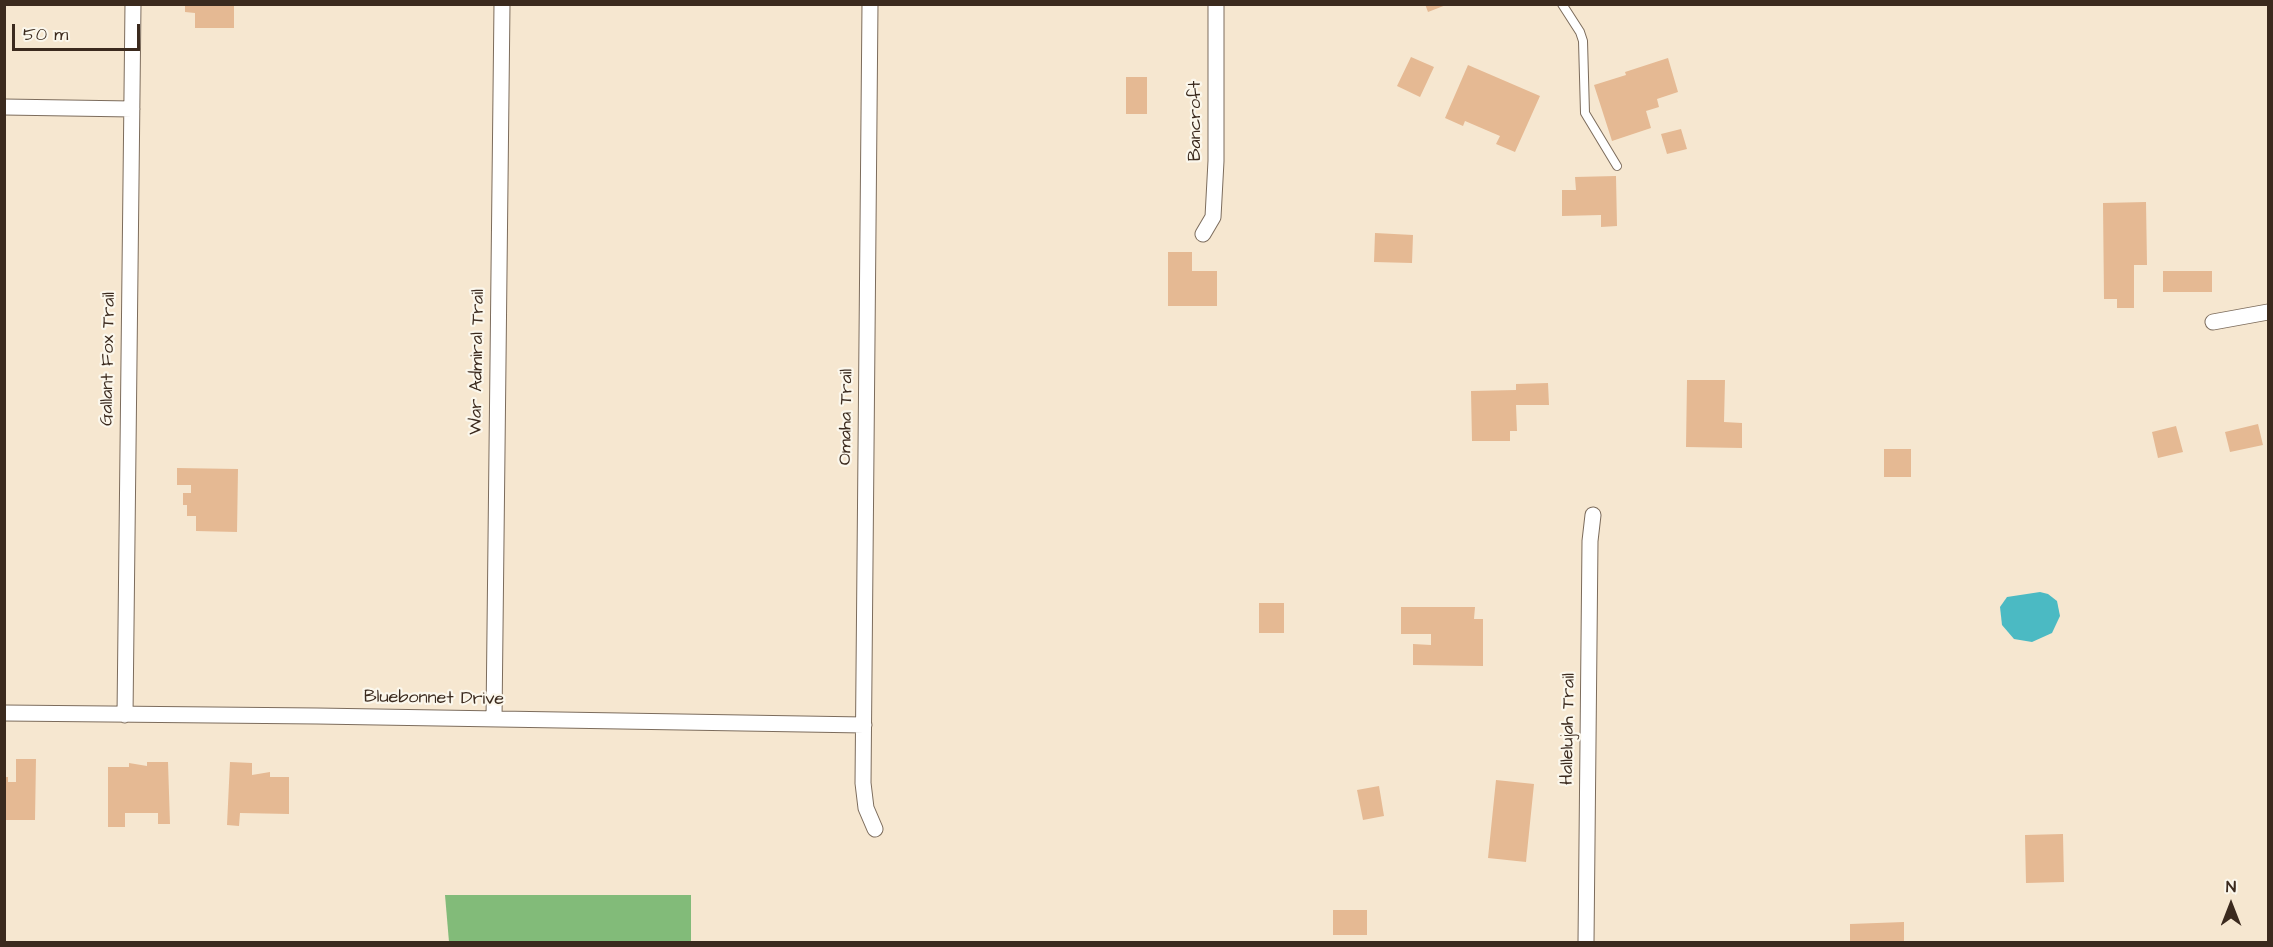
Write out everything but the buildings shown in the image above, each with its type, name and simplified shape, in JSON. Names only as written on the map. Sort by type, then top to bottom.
[{"type":"street","name":"Gallant Fox Trail","points":[[124,715],[133,4]]},
{"type":"street","name":"War Admiral Trail","points":[[494,719],[502,4]]},
{"type":"street","name":"Omaha Trail","points":[[870,4],[864,793],[866,808],[875,829]]},
{"type":"street","name":"Bancroft","points":[[1203,234],[1214,217],[1216,4]]},
{"type":"street","points":[[4,107],[132,109]]},
{"type":"street","points":[[2212,322],[2268,312]]},
{"type":"street","name":"Hallelujah Trail","points":[[1586,942],[1590,541],[1593,515]]},
{"type":"street","name":"Bluebonnet Drive","points":[[4,713],[864,725]]},
{"type":"lane","points":[[1562,4],[1580,32],[1583,41],[1585,113],[1617,166]]},
{"type":"green space","points":[[445,895],[691,895],[691,942],[449,942]]},
{"type":"water","points":[[2040,592],[2048,594],[2057,601],[2060,616],[2052,633],[2032,642],[2014,639],[2002,625],[2000,607],[2007,597]]}]
